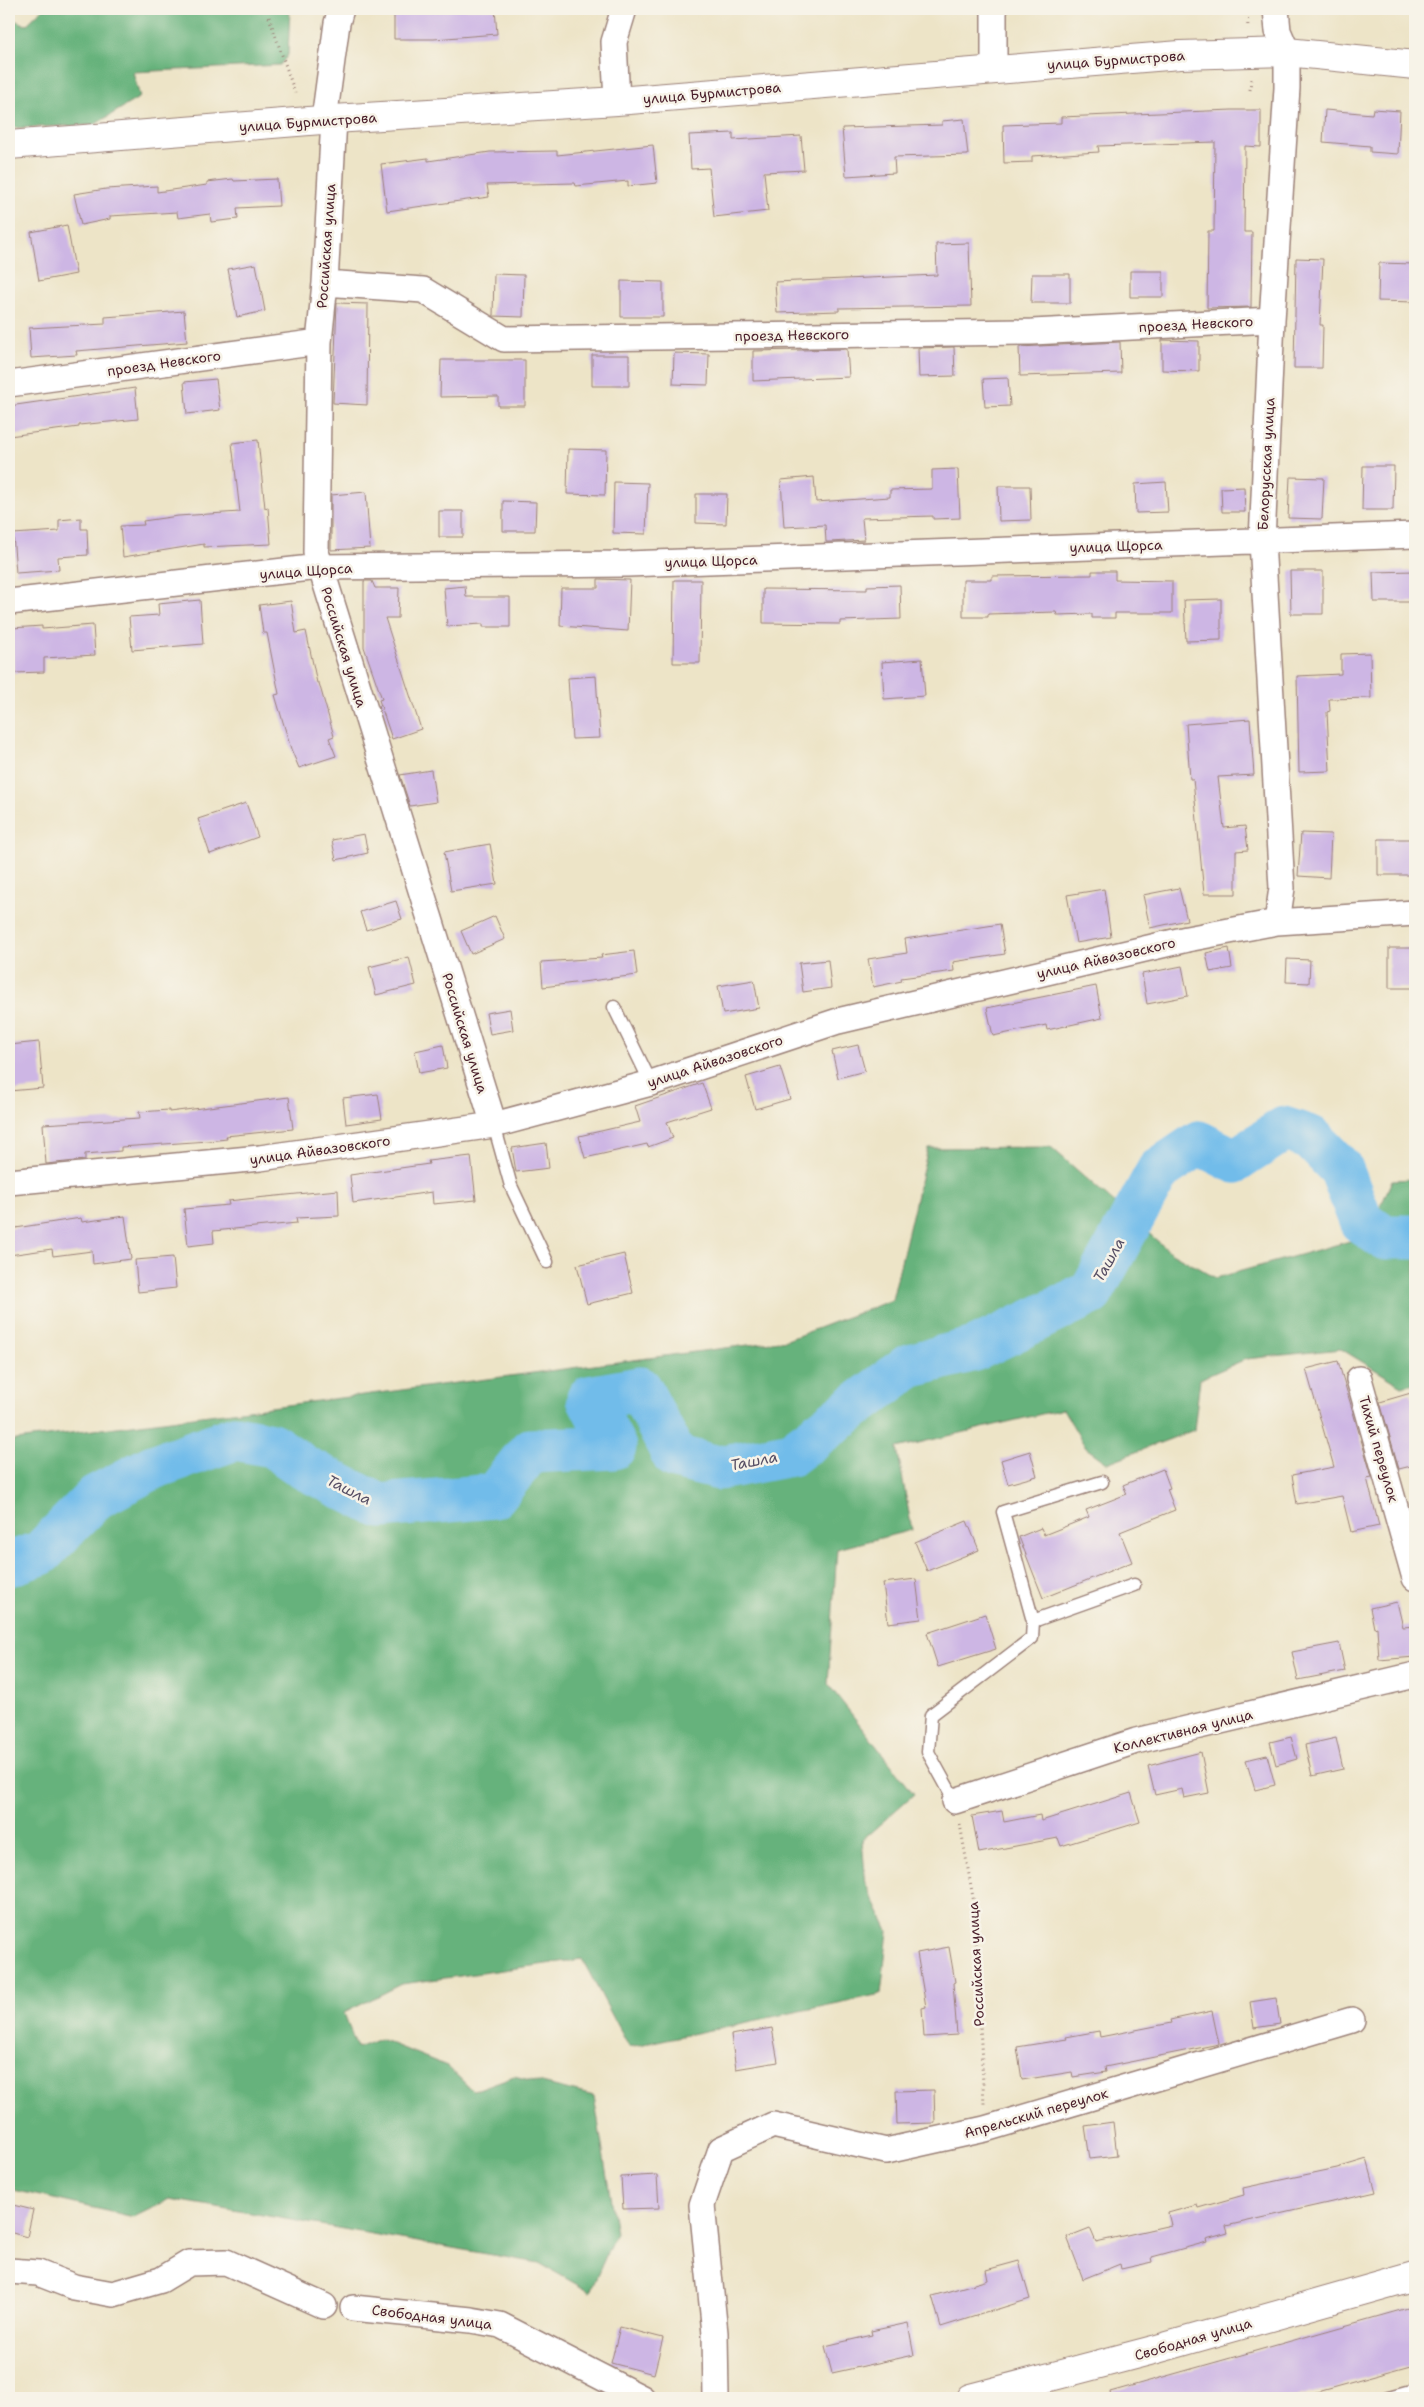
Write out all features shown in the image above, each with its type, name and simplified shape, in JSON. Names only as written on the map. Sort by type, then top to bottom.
[{"type":"street","name":"Российская улица","points":[[341,9],[337,23],[329,120],[324,283],[319,342],[316,552],[319,567],[494,1125]]},
{"type":"street","points":[[616,101],[614,42],[624,9]]},
{"type":"street","points":[[994,9],[994,69]]},
{"type":"street","name":"Белорусская улица","points":[[1276,9],[1278,31],[1287,52],[1287,88],[1272,320],[1262,541],[1282,888],[1276,922]]},
{"type":"street","name":"улица Бурмистрова","points":[[9,145],[329,120],[616,101],[1180,55],[1287,52],[1415,65]]},
{"type":"street","name":"проезд Невского","points":[[324,283],[423,290],[504,338],[1032,332],[1272,320]]},
{"type":"street","name":"проезд Невского","points":[[9,384],[319,342]]},
{"type":"street","name":"улица Щорса","points":[[9,602],[319,567],[637,563],[1415,535]]},
{"type":"street","name":"улица Айвазовского","points":[[9,1182],[260,1158],[494,1125],[650,1083],[838,1021],[1188,940],[1276,922],[1415,913]]},
{"type":"street","name":"Тихий переулок","points":[[1359,1379],[1415,1578]]},
{"type":"street","name":"Коллективная улица","points":[[955,1801],[1136,1740],[1415,1675]]},
{"type":"street","name":"Апрельский переулок","points":[[716,2398],[715,2333],[702,2205],[721,2149],[773,2125],[886,2151],[985,2129],[1352,2020]]},
{"type":"street","points":[[9,2271],[38,2273],[74,2287],[113,2294],[161,2280],[189,2263],[226,2262],[324,2306]]},
{"type":"street","name":"Свободная улица","points":[[970,2398],[1157,2349],[1415,2276]]},
{"type":"street","name":"Свободная улица","points":[[354,2308],[471,2320],[500,2325],[642,2398]]},
{"type":"lane","points":[[614,1007],[650,1083]]},
{"type":"lane","points":[[494,1125],[511,1186],[547,1262]]},
{"type":"lane","points":[[955,1801],[928,1752],[931,1715],[1032,1638],[1033,1621],[1003,1512],[1102,1482]]},
{"type":"lane","points":[[1033,1621],[1134,1585]]},
{"type":"lane","points":[[1386,2398],[1415,2390]]},
{"type":"path","points":[[269,17],[295,93]]},
{"type":"path","name":"Российская улица","points":[[955,1801],[974,1904],[985,2129]]},
{"type":"green space","points":[[43,9],[290,9],[288,55],[280,65],[133,72],[140,97],[94,125],[9,128],[9,18],[26,25]]},
{"type":"green space","points":[[1051,1147],[1170,1252],[1216,1278],[1368,1236],[1392,1180],[1415,1179],[1415,1383],[1402,1386],[1341,1349],[1246,1359],[1200,1379],[1194,1430],[1107,1463],[1086,1448],[1063,1409],[897,1448],[912,1530],[837,1549],[828,1684],[914,1794],[862,1840],[866,1885],[888,1931],[881,1994],[629,2047],[582,1959],[402,1984],[344,2013],[357,2048],[380,2039],[447,2066],[473,2091],[514,2076],[594,2096],[616,2233],[590,2292],[539,2263],[170,2199],[134,2217],[9,2189],[9,1441],[787,1340],[892,1300],[928,1148]]},
{"type":"building","points":[[394,9],[495,9],[497,34],[434,39],[394,39]]},
{"type":"building","points":[[1373,109],[1400,111],[1398,154],[1370,152],[1370,146],[1323,142],[1325,110],[1372,114]]},
{"type":"building","points":[[1261,110],[1261,147],[1245,146],[1244,232],[1252,232],[1251,307],[1207,308],[1208,231],[1214,231],[1215,142],[1098,146],[1099,152],[1032,156],[1032,162],[1004,163],[1003,125],[1061,123],[1061,117]]},
{"type":"building","points":[[964,119],[968,155],[894,157],[895,173],[846,176],[842,128],[942,125],[942,121]]},
{"type":"building","points":[[733,133],[733,140],[801,136],[804,170],[764,172],[768,211],[714,217],[709,168],[691,169],[689,135]]},
{"type":"building","points":[[653,145],[657,183],[628,186],[628,181],[576,186],[575,183],[487,185],[489,197],[387,211],[381,164],[428,158],[428,161],[490,152],[557,151],[557,155]]},
{"type":"building","points":[[233,179],[234,181],[277,179],[279,206],[237,208],[238,219],[211,222],[210,214],[178,218],[177,212],[110,216],[110,219],[81,225],[74,194],[106,189],[157,186],[157,192],[207,185],[207,182]]},
{"type":"building","points":[[67,225],[76,274],[39,281],[31,232]]},
{"type":"building","points":[[969,243],[971,306],[839,308],[839,311],[777,313],[775,282],[937,275],[936,244]]},
{"type":"building","points":[[1296,258],[1323,259],[1320,325],[1323,325],[1322,368],[1294,368]]},
{"type":"building","points":[[1379,263],[1415,264],[1415,302],[1378,301]]},
{"type":"building","points":[[256,264],[265,311],[237,317],[228,269]]},
{"type":"building","points":[[1130,271],[1163,271],[1163,297],[1130,297]]},
{"type":"building","points":[[494,274],[524,275],[523,317],[493,316]]},
{"type":"building","points":[[1032,274],[1070,274],[1070,303],[1031,303]]},
{"type":"building","points":[[621,281],[663,282],[663,317],[621,317]]},
{"type":"building","points":[[337,303],[368,304],[367,405],[333,403]]},
{"type":"building","points":[[184,311],[187,342],[76,351],[77,355],[31,358],[29,328],[105,324],[105,317]]},
{"type":"building","points":[[1162,340],[1199,341],[1199,371],[1162,370]]},
{"type":"building","points":[[1120,342],[1121,373],[1020,376],[1019,347]]},
{"type":"building","points":[[954,347],[955,376],[919,377],[918,348]]},
{"type":"building","points":[[847,349],[849,377],[753,381],[753,351]]},
{"type":"building","points":[[674,353],[709,354],[708,385],[673,384]]},
{"type":"building","points":[[592,355],[629,355],[629,386],[592,386]]},
{"type":"building","points":[[441,360],[525,360],[525,406],[498,406],[498,396],[440,397]]},
{"type":"building","points":[[1008,378],[1010,406],[985,407],[983,379]]},
{"type":"building","points":[[216,379],[220,410],[187,414],[184,382]]},
{"type":"building","points":[[135,388],[138,419],[79,425],[79,427],[9,436],[9,406]]},
{"type":"building","points":[[258,440],[265,508],[268,507],[271,544],[204,547],[204,544],[123,557],[120,526],[144,525],[143,521],[178,516],[240,512],[232,443]]},
{"type":"building","points":[[568,449],[606,450],[605,495],[567,494]]},
{"type":"building","points":[[1363,466],[1394,466],[1393,510],[1362,510]]},
{"type":"building","points":[[958,469],[960,518],[933,519],[933,516],[862,518],[864,540],[830,542],[826,542],[825,525],[784,527],[781,480],[814,477],[816,502],[890,497],[890,490],[932,489],[932,470]]},
{"type":"building","points":[[1290,477],[1324,478],[1322,519],[1288,518]]},
{"type":"building","points":[[614,482],[648,483],[646,534],[613,533]]},
{"type":"building","points":[[1166,482],[1168,512],[1136,513],[1135,484]]},
{"type":"building","points":[[998,486],[1030,486],[1031,520],[999,521]]},
{"type":"building","points":[[1244,487],[1245,512],[1222,512],[1221,488]]},
{"type":"building","points":[[366,492],[370,548],[331,550],[331,495]]},
{"type":"building","points":[[696,494],[727,494],[726,524],[696,523]]},
{"type":"building","points":[[503,501],[536,502],[535,531],[503,531]]},
{"type":"building","points":[[439,511],[463,511],[463,537],[439,537]]},
{"type":"building","points":[[81,518],[81,529],[87,529],[88,555],[58,557],[59,570],[16,573],[13,534],[59,531],[59,520]]},
{"type":"building","points":[[1092,571],[1115,571],[1115,580],[1172,581],[1172,613],[1115,613],[1115,618],[1092,618],[1092,614],[1057,615],[1056,612],[988,614],[988,617],[963,617],[963,580],[992,580],[992,576],[1092,575]]},
{"type":"building","points":[[1290,571],[1323,571],[1323,614],[1291,614]]},
{"type":"building","points":[[1415,571],[1415,602],[1374,602],[1373,572]]},
{"type":"building","points":[[598,579],[630,580],[628,631],[560,626],[561,588],[598,588]]},
{"type":"building","points":[[674,580],[701,580],[700,663],[673,663]]},
{"type":"building","points":[[364,581],[372,581],[375,588],[399,588],[398,618],[385,618],[421,729],[392,739],[379,700],[382,699],[364,647]]},
{"type":"building","points":[[900,585],[901,619],[840,621],[840,624],[763,623],[763,589],[867,590],[867,586]]},
{"type":"building","points":[[465,586],[466,597],[510,597],[510,627],[483,627],[483,624],[447,626],[444,588]]},
{"type":"building","points":[[1221,599],[1221,640],[1186,641],[1184,600]]},
{"type":"building","points":[[200,600],[203,644],[132,650],[129,617],[159,615],[158,604]]},
{"type":"building","points":[[291,601],[296,633],[306,631],[317,683],[319,683],[334,736],[329,738],[336,756],[299,768],[291,749],[275,695],[279,694],[267,633],[263,633],[259,605]]},
{"type":"building","points":[[93,625],[95,655],[44,658],[44,672],[14,673],[12,628],[42,626],[42,629]]},
{"type":"building","points":[[1370,653],[1371,698],[1329,699],[1330,711],[1327,712],[1330,771],[1299,772],[1297,676],[1341,674],[1341,654]]},
{"type":"building","points":[[922,659],[925,696],[884,699],[882,662]]},
{"type":"building","points":[[596,676],[600,738],[572,739],[568,678]]},
{"type":"building","points":[[1250,719],[1254,775],[1218,777],[1224,828],[1245,826],[1248,850],[1236,851],[1236,894],[1204,894],[1193,779],[1190,779],[1186,724]]},
{"type":"building","points":[[431,770],[436,802],[410,806],[400,775]]},
{"type":"building","points":[[246,803],[258,837],[210,854],[198,819]]},
{"type":"building","points":[[1301,833],[1331,834],[1329,878],[1298,876]]},
{"type":"building","points":[[364,834],[368,853],[336,860],[332,840]]},
{"type":"building","points":[[1378,839],[1412,839],[1412,875],[1378,875]]},
{"type":"building","points":[[490,844],[497,884],[451,891],[444,852]]},
{"type":"building","points":[[1179,888],[1187,920],[1150,928],[1143,895]]},
{"type":"building","points":[[1104,889],[1111,937],[1076,943],[1067,895]]},
{"type":"building","points":[[396,901],[402,919],[366,930],[360,912]]},
{"type":"building","points":[[495,916],[505,939],[471,954],[461,931]]},
{"type":"building","points":[[1000,924],[1005,954],[953,962],[954,971],[901,978],[902,981],[873,987],[868,959],[907,953],[905,939]]},
{"type":"building","points":[[1229,948],[1232,968],[1210,972],[1206,953]]},
{"type":"building","points":[[1389,948],[1415,948],[1415,988],[1389,988]]},
{"type":"building","points":[[634,951],[637,975],[543,987],[541,962],[602,958],[601,955]]},
{"type":"building","points":[[409,957],[416,985],[376,995],[369,967]]},
{"type":"building","points":[[1287,959],[1310,960],[1309,983],[1286,982]]},
{"type":"building","points":[[828,960],[831,988],[803,992],[799,963]]},
{"type":"building","points":[[1182,966],[1188,996],[1147,1004],[1142,974]]},
{"type":"building","points":[[754,980],[759,1008],[723,1014],[718,986]]},
{"type":"building","points":[[1096,986],[1102,1018],[1047,1030],[1046,1025],[993,1036],[987,1008]]},
{"type":"building","points":[[510,1009],[513,1030],[490,1034],[486,1013]]},
{"type":"building","points":[[39,1042],[43,1088],[9,1091],[9,1045]]},
{"type":"building","points":[[443,1045],[447,1068],[419,1073],[415,1051]]},
{"type":"building","points":[[858,1045],[865,1071],[838,1078],[832,1051]]},
{"type":"building","points":[[780,1067],[790,1099],[755,1109],[746,1077]]},
{"type":"building","points":[[702,1083],[711,1108],[667,1122],[673,1138],[648,1147],[647,1144],[585,1158],[579,1136],[640,1122],[635,1106]]},
{"type":"building","points":[[378,1094],[382,1119],[346,1124],[343,1098]]},
{"type":"building","points":[[289,1097],[293,1129],[226,1136],[227,1139],[208,1141],[121,1147],[121,1151],[85,1154],[85,1160],[46,1164],[43,1124],[140,1118],[139,1112],[169,1110],[169,1112]]},
{"type":"building","points":[[546,1143],[549,1168],[516,1172],[512,1148]]},
{"type":"building","points":[[471,1156],[476,1200],[433,1204],[432,1192],[353,1203],[350,1175],[429,1164],[428,1161]]},
{"type":"building","points":[[338,1190],[339,1216],[296,1218],[297,1223],[213,1231],[214,1243],[188,1246],[184,1209],[229,1205],[228,1201]]},
{"type":"building","points":[[125,1216],[131,1259],[93,1264],[92,1251],[53,1256],[52,1249],[9,1255],[9,1229],[81,1218],[82,1222]]},
{"type":"building","points":[[624,1254],[633,1293],[587,1304],[577,1265]]},
{"type":"building","points":[[173,1257],[176,1288],[138,1292],[135,1260]]},
{"type":"building","points":[[1338,1361],[1372,1477],[1367,1478],[1379,1526],[1351,1532],[1342,1496],[1297,1504],[1292,1475],[1334,1467],[1306,1369]]},
{"type":"building","points":[[1411,1393],[1415,1409],[1415,1465],[1399,1469],[1380,1402]]},
{"type":"building","points":[[1030,1451],[1037,1476],[1008,1484],[1001,1460]]},
{"type":"building","points":[[1163,1469],[1170,1488],[1167,1489],[1175,1510],[1120,1532],[1132,1562],[1043,1598],[1019,1537],[1041,1528],[1044,1535],[1089,1517],[1086,1510],[1127,1494],[1123,1485]]},
{"type":"building","points":[[967,1521],[979,1550],[927,1571],[915,1542]]},
{"type":"building","points":[[916,1579],[921,1619],[888,1623],[883,1583]]},
{"type":"building","points":[[1397,1602],[1403,1627],[1415,1626],[1415,1657],[1379,1660],[1377,1627],[1374,1628],[1370,1608]]},
{"type":"building","points":[[985,1614],[996,1649],[938,1667],[927,1633]]},
{"type":"building","points":[[1339,1643],[1345,1671],[1298,1680],[1292,1652]]},
{"type":"building","points":[[1291,1737],[1297,1759],[1276,1765],[1270,1742]]},
{"type":"building","points":[[1336,1738],[1343,1769],[1312,1776],[1305,1745]]},
{"type":"building","points":[[1201,1752],[1209,1793],[1184,1798],[1182,1789],[1155,1795],[1148,1766]]},
{"type":"building","points":[[1267,1755],[1275,1785],[1255,1790],[1246,1760]]},
{"type":"building","points":[[1131,1793],[1140,1822],[1061,1846],[1058,1838],[979,1853],[972,1816],[1002,1811],[1004,1822],[1040,1815],[1041,1821]]},
{"type":"building","points":[[949,1947],[955,1982],[953,1983],[957,2035],[924,2037],[922,2008],[926,2007],[917,1953]]},
{"type":"building","points":[[1276,1998],[1280,2024],[1254,2028],[1250,2002]]},
{"type":"building","points":[[1212,2011],[1219,2044],[1105,2067],[1106,2072],[1073,2077],[1072,2072],[1022,2080],[1017,2047],[1067,2039],[1066,2037],[1099,2031],[1100,2037],[1171,2023],[1170,2020]]},
{"type":"building","points":[[772,2028],[778,2062],[736,2069],[731,2035]]},
{"type":"building","points":[[934,2090],[935,2123],[897,2124],[896,2091]]},
{"type":"building","points":[[1113,2122],[1117,2156],[1090,2159],[1085,2126]]},
{"type":"building","points":[[1367,2159],[1376,2192],[1226,2226],[1228,2233],[1206,2239],[1207,2242],[1152,2257],[1153,2262],[1121,2269],[1120,2264],[1083,2279],[1067,2237],[1090,2228],[1096,2242],[1171,2225],[1168,2213],[1197,2205],[1198,2208],[1244,2195],[1243,2188],[1337,2168]]},
{"type":"building","points":[[657,2175],[659,2208],[623,2209],[621,2177]]},
{"type":"building","points":[[9,2204],[33,2210],[27,2237],[9,2232]]},
{"type":"building","points":[[1019,2261],[1030,2299],[941,2327],[932,2296],[988,2280],[986,2270]]},
{"type":"building","points":[[1415,2306],[1415,2365],[1295,2398],[1111,2398],[1110,2392]]},
{"type":"building","points":[[908,2323],[914,2355],[832,2373],[825,2346],[872,2335],[871,2331]]},
{"type":"building","points":[[620,2327],[663,2338],[654,2374],[611,2363]]},
{"type":"waterway","name":"Ташла","points":[[9,1564],[41,1553],[96,1497],[153,1467],[235,1438],[272,1445],[305,1468],[380,1506],[494,1496],[530,1451],[614,1447],[589,1398],[640,1389],[675,1457],[719,1468],[791,1454],[909,1366],[975,1349],[1091,1293],[1159,1170],[1199,1143],[1235,1161],[1284,1129],[1311,1138],[1341,1169],[1361,1221],[1383,1237],[1415,1237]]}]
